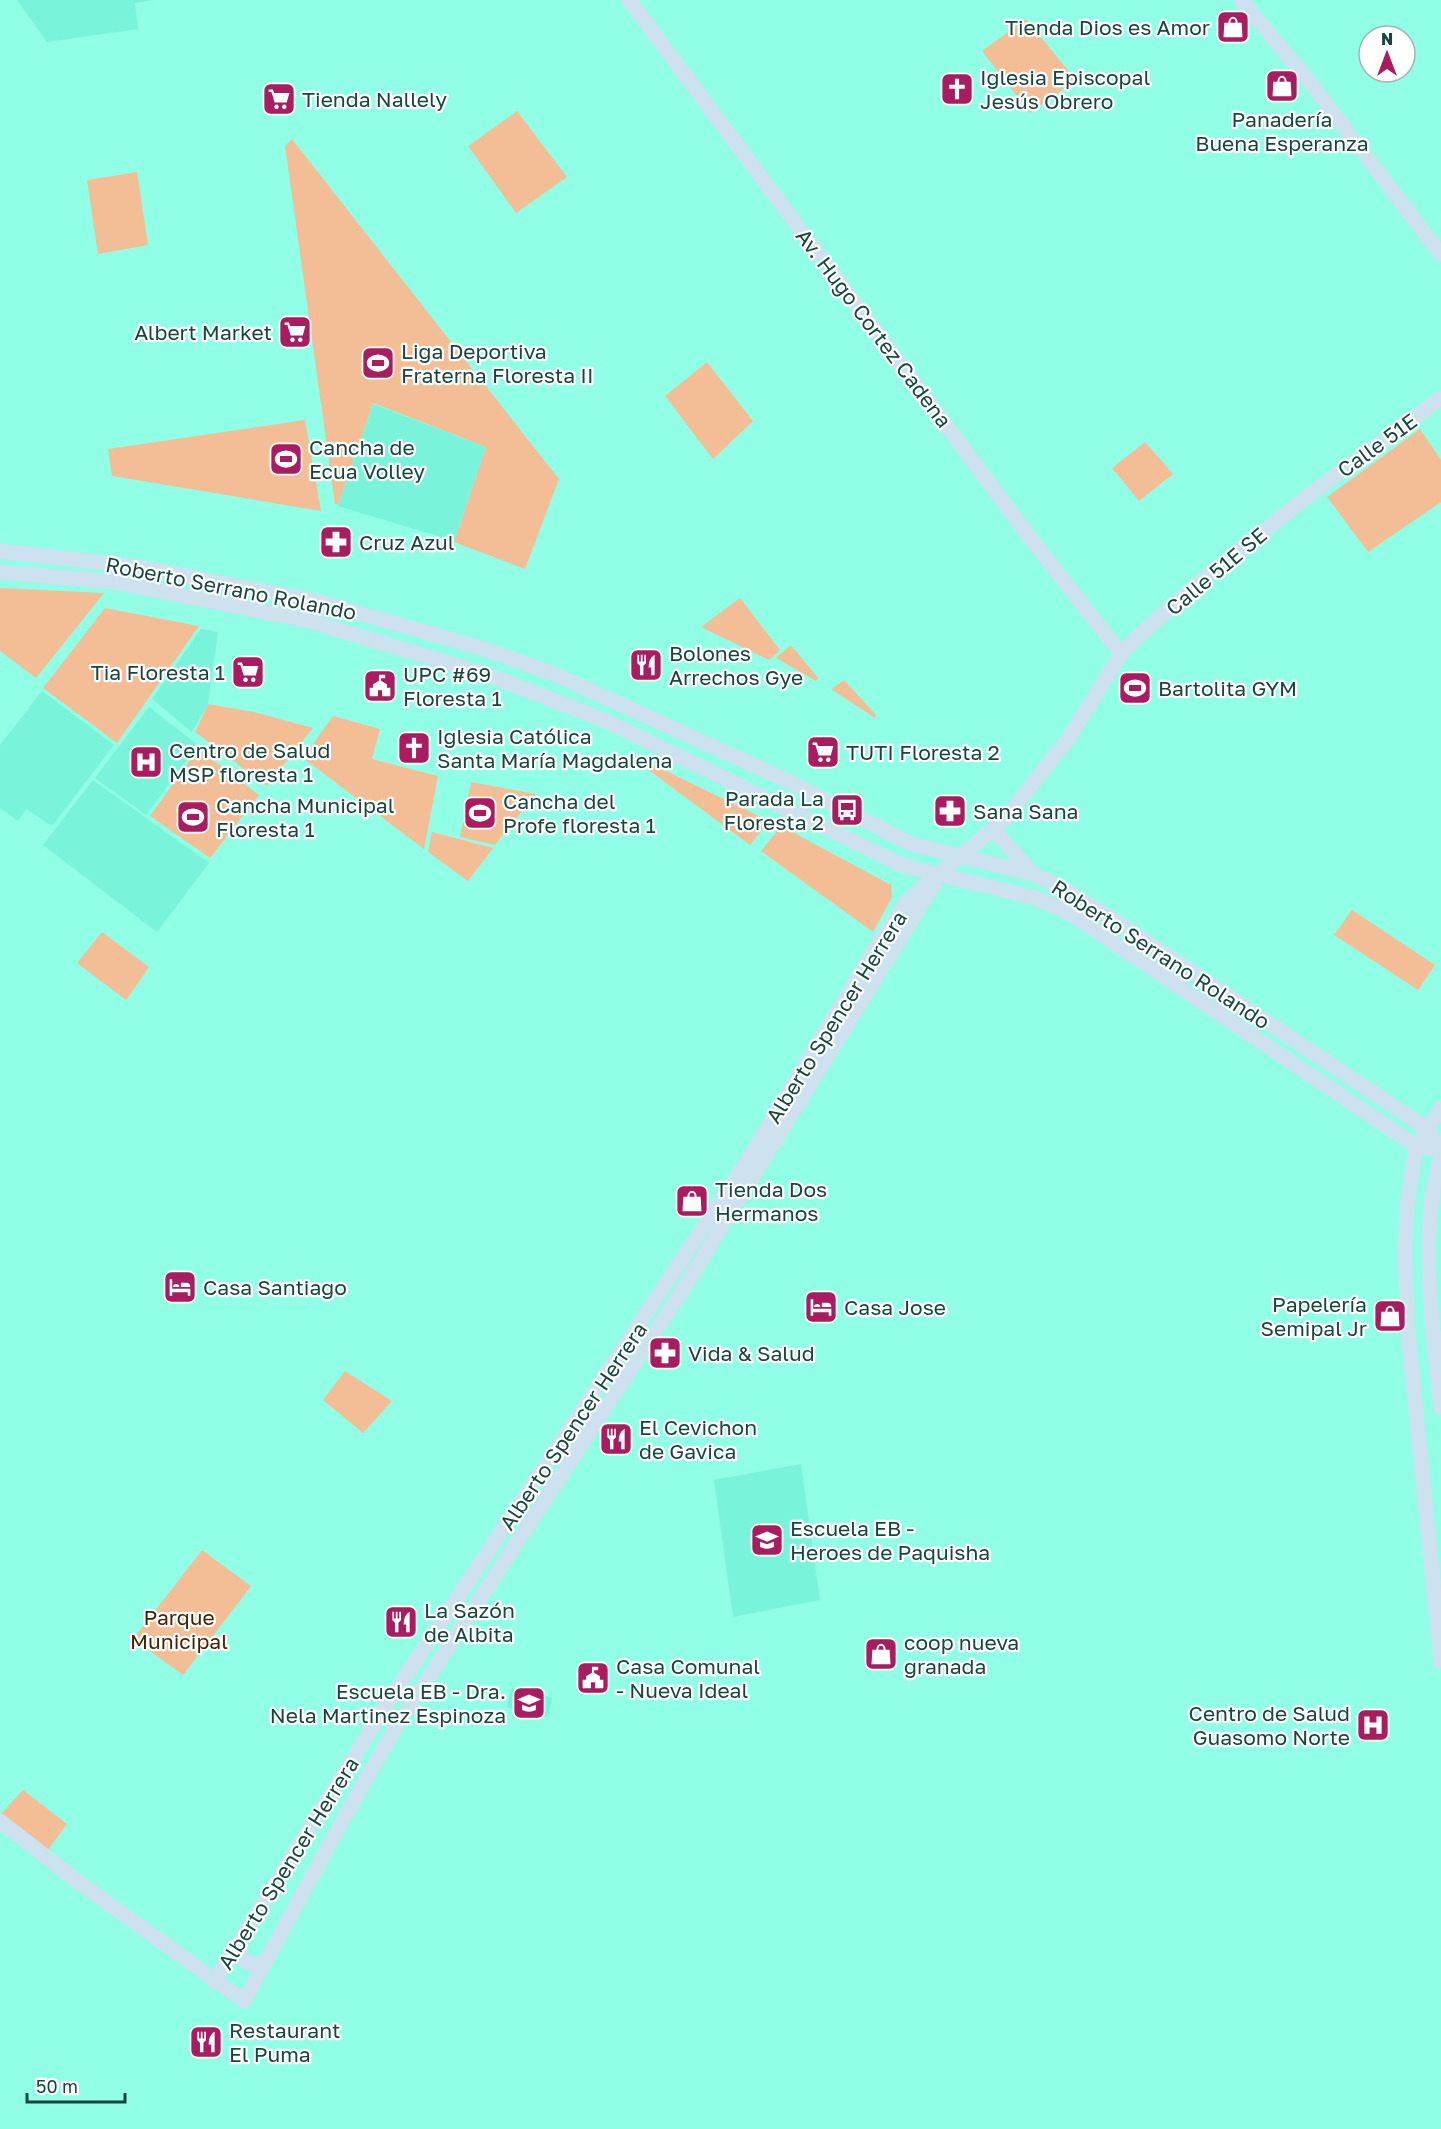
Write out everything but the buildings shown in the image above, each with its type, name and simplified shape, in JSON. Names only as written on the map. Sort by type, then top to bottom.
[{"type":"street","name":"Av. Hugo Cortez Cadena","points":[[628,0],[1018,522],[1121,654]]},
{"type":"street","points":[[1241,0],[1309,81],[1441,255]]},
{"type":"street","name":"Calle 51E","points":[[1313,492],[1441,398]]},
{"type":"street","name":"Calle 51E SE","points":[[1121,654],[1202,580],[1313,492]]},
{"type":"street","name":"Roberto Serrano Rolando","points":[[0,551],[139,567],[316,601],[478,647],[554,674],[788,781],[911,844],[1032,874],[1055,884],[1108,916],[1426,1128],[1441,1150]]},
{"type":"street","name":"Roberto Serrano Rolando","points":[[0,572],[113,582],[309,621],[491,676],[606,721],[904,866],[1036,898],[1072,915],[1416,1146],[1441,1150]]},
{"type":"street","name":"Alberto Spencer Herrera","points":[[938,876],[682,1291],[396,1727],[339,1825],[244,2001],[214,1982],[383,1710],[747,1161],[879,942],[908,900],[1004,820],[1068,739],[1121,654]]},
{"type":"street","points":[[993,829],[1032,874]]},
{"type":"street","points":[[1441,1108],[1416,1146],[1407,1206],[1405,1253],[1408,1332],[1441,1662]]},
{"type":"street","points":[[1441,1156],[1432,1196],[1430,1260],[1441,1408]]},
{"type":"street","points":[[0,1821],[214,1982]]},
{"type":"street","points":[[238,1945],[243,1961],[251,1965],[267,1960]]},
{"type":"shaded area","points":[[17,0],[154,0],[135,3],[138,29],[47,42]]},
{"type":"shaded area","points":[[373,404],[486,447],[454,541],[338,506]]},
{"type":"shaded area","points":[[201,629],[218,632],[208,704],[192,732],[152,699]]},
{"type":"shaded area","points":[[42,691],[114,745],[52,826],[26,809],[18,821],[0,808],[0,745]]},
{"type":"shaded area","name":"Centro de Salud MSP floresta 1","points":[[149,707],[198,745],[146,815],[95,778]]},
{"type":"shaded area","points":[[93,780],[209,863],[157,932],[43,845]]},
{"type":"shaded area","name":"Escuela EB - Heroes de Paquisha","points":[[801,1464],[820,1600],[733,1617],[714,1480]]},
{"type":"shaded area","name":"Escuela EB - Dra. Nela Martinez Espinoza","points":[[511,1688],[552,1698],[548,1717],[507,1707]]},
{"type":"green space","points":[[1026,19],[1076,80],[1030,113],[982,51]]},
{"type":"green space","points":[[517,111],[567,177],[516,213],[468,146]]},
{"type":"green space","points":[[292,139],[480,379],[471,386],[481,380],[559,479],[525,569],[454,542],[486,447],[373,403],[338,505],[335,504],[285,146]]},
{"type":"green space","points":[[137,172],[148,245],[98,254],[87,180]]},
{"type":"green space","points":[[707,362],[753,421],[713,459],[665,396]]},
{"type":"green space","points":[[305,420],[321,511],[112,476],[108,449]]},
{"type":"green space","points":[[1420,429],[1441,460],[1441,502],[1368,552],[1327,497]]},
{"type":"green space","points":[[1145,442],[1173,474],[1139,501],[1112,468]]},
{"type":"green space","points":[[0,588],[104,593],[36,678],[0,651]]},
{"type":"green space","points":[[740,598],[780,650],[769,660],[701,627]]},
{"type":"green space","points":[[105,608],[199,626],[117,743],[43,688]]},
{"type":"green space","points":[[791,645],[818,678],[816,681],[776,658]]},
{"type":"green space","points":[[844,680],[876,715],[875,718],[831,689]]},
{"type":"green space","points":[[208,704],[254,712],[313,728],[267,786],[195,732]]},
{"type":"green space","points":[[333,716],[380,729],[372,759],[438,776],[424,849],[303,758]]},
{"type":"green space","points":[[198,749],[259,795],[210,858],[150,816]]},
{"type":"green space","points":[[633,755],[769,821],[750,845],[635,760]]},
{"type":"green space","points":[[471,782],[536,794],[495,845],[460,837]]},
{"type":"green space","points":[[781,826],[891,885],[892,897],[873,932],[761,851]]},
{"type":"green space","points":[[432,832],[493,848],[468,881],[428,852]]},
{"type":"green space","points":[[1352,910],[1435,965],[1418,990],[1334,935]]},
{"type":"green space","points":[[102,932],[149,967],[126,1000],[77,963]]},
{"type":"green space","points":[[345,1371],[392,1401],[363,1433],[323,1400]]},
{"type":"green space","name":"Parque Municipal","points":[[202,1550],[251,1586],[183,1675],[133,1639]]},
{"type":"green space","points":[[23,1790],[67,1824],[47,1851],[0,1815]]},
{"type":"place","name":"Tienda Dios es Amor","points":[[1233,27]]},
{"type":"place","name":"Panadería Buena Esperanza","points":[[1282,86]]},
{"type":"place","name":"Iglesia Episcopal Jesús Obrero","points":[[957,89]]},
{"type":"place","name":"Tienda Nallely","points":[[279,99]]},
{"type":"place","name":"Albert Market","points":[[295,332]]},
{"type":"place","name":"Liga Deportiva Fraterna Floresta II","points":[[378,363]]},
{"type":"place","name":"Cancha de Ecua Volley","points":[[286,459]]},
{"type":"place","name":"Cruz Azul","points":[[336,542]]},
{"type":"place","name":"Bolones Arrechos Gye","points":[[646,665]]},
{"type":"place","name":"Tia Floresta 1","points":[[248,672]]},
{"type":"place","name":"UPC #69 Floresta 1","points":[[380,686]]},
{"type":"place","name":"Bartolita GYM","points":[[1135,688]]},
{"type":"place","name":"Iglesia Católica Santa María Magdalena","points":[[414,748]]},
{"type":"place","name":"TUTI Floresta 2","points":[[823,752]]},
{"type":"place","name":"Centro de Salud MSP floresta 1","points":[[146,762]]},
{"type":"place","name":"Parada La Floresta 2","points":[[847,810]]},
{"type":"place","name":"Sana Sana","points":[[950,811]]},
{"type":"place","name":"Cancha del Profe floresta 1","points":[[480,813]]},
{"type":"place","name":"Cancha Municipal Floresta 1","points":[[193,817]]},
{"type":"place","name":"Tienda Dos Hermanos","points":[[692,1201]]},
{"type":"place","name":"Casa Santiago","points":[[180,1287]]},
{"type":"place","name":"Casa Jose","points":[[821,1307]]},
{"type":"place","name":"Papelería Semipal Jr","points":[[1390,1316]]},
{"type":"place","name":"Vida & Salud","points":[[665,1353]]},
{"type":"place","name":"El Cevichon de Gavica","points":[[616,1439]]},
{"type":"place","name":"Escuela EB - Heroes de Paquisha","points":[[767,1540]]},
{"type":"place","name":"La Sazón de Albita","points":[[401,1622]]},
{"type":"place","name":"coop nueva granada","points":[[881,1654]]},
{"type":"place","name":"Casa Comunal - Nueva Ideal","points":[[593,1678]]},
{"type":"place","name":"Escuela EB - Dra. Nela Martinez Espinoza","points":[[529,1703]]},
{"type":"place","name":"Centro de Salud Guasomo Norte","points":[[1373,1725]]},
{"type":"place","name":"Restaurant El Puma","points":[[206,2042]]}]
